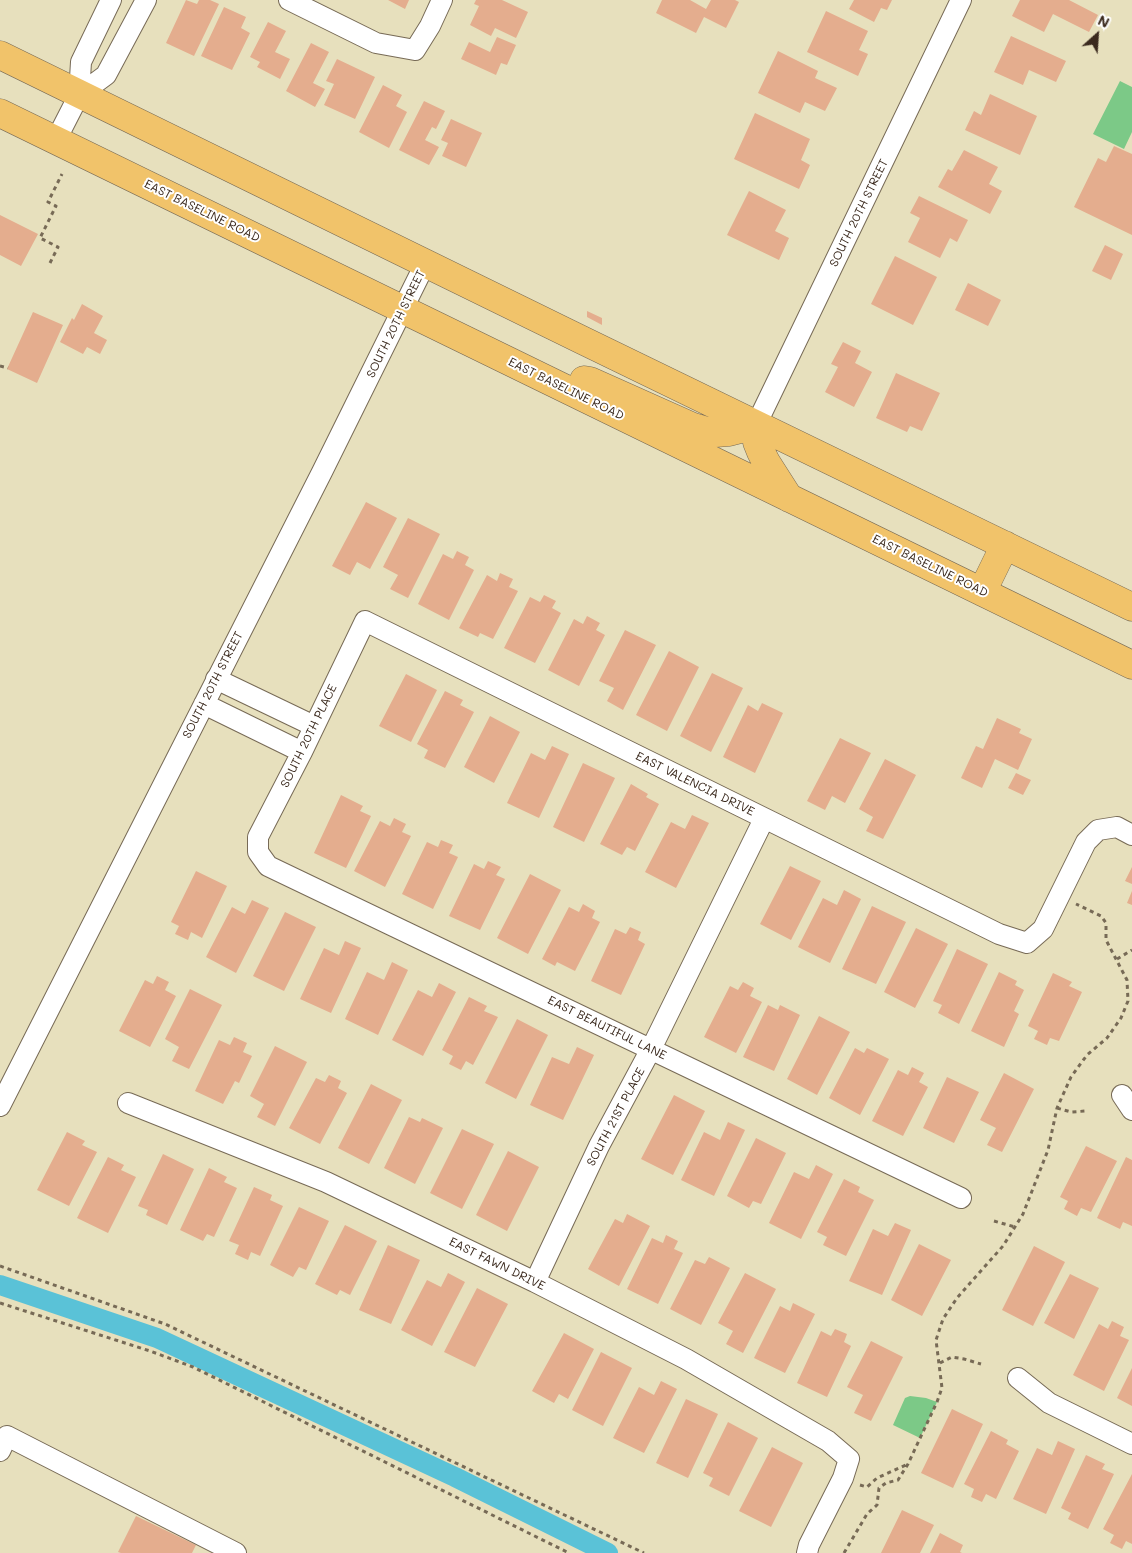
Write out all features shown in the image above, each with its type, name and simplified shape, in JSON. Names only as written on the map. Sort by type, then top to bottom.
[{"type":"main road","points":[[0,55],[425,264],[1132,607]]},
{"type":"main road","name":"EAST BASELINE ROAD","points":[[0,113],[1132,665]]},
{"type":"main road","points":[[525,370],[590,381],[693,427],[715,433],[729,432],[756,425]]},
{"type":"main road","points":[[756,425],[757,442],[761,452],[789,498]]},
{"type":"main road","points":[[982,592],[1005,545]]},
{"type":"street","points":[[289,0],[376,43],[415,50],[430,26],[442,0]]},
{"type":"street","name":"SOUTH 20TH STREET","points":[[756,425],[961,0]]},
{"type":"street","points":[[56,140],[79,94],[81,62],[110,1],[142,8],[106,75],[79,94]]},
{"type":"street","name":"SOUTH 20TH STREET","points":[[0,1106],[326,464],[425,264]]},
{"type":"street","name":"SOUTH 20TH PLACE","points":[[258,852],[258,837],[302,752],[365,621]]},
{"type":"street","name":"EAST VALENCIA DRIVE","points":[[365,621],[999,934],[1027,943],[1044,929],[1059,896]]},
{"type":"street","points":[[216,679],[314,726]]},
{"type":"street","points":[[204,704],[302,752]]},
{"type":"street","name":"SOUTH 21ST PLACE","points":[[535,1282],[599,1146],[651,1049],[764,819]]},
{"type":"street","points":[[1059,896],[1086,842],[1098,830],[1117,827],[1132,835]]},
{"type":"street","name":"EAST BEAUTIFUL LANE","points":[[258,852],[268,866],[961,1198]]},
{"type":"street","name":"EAST FAWN DRIVE","points":[[128,1104],[326,1182],[535,1282],[686,1358],[828,1441],[849,1459],[843,1478],[809,1545],[808,1553]]},
{"type":"street","points":[[1018,1378],[1049,1403],[1132,1444]]},
{"type":"street","points":[[0,1451],[7,1436],[236,1553]]},
{"type":"path","points":[[50,263],[58,247],[40,238],[56,206],[48,202],[62,174]]},
{"type":"path","points":[[0,366],[8,368]]},
{"type":"path","points":[[844,1553],[867,1514],[877,1505],[879,1488],[886,1483],[898,1480],[908,1464],[937,1402],[942,1388],[936,1340],[943,1319],[957,1298],[1003,1246],[1015,1228],[1023,1214],[1048,1150],[1058,1108],[1071,1077],[1087,1055],[1107,1038],[1121,1018],[1128,1001],[1127,980],[1106,940],[1106,923],[1101,916],[1059,896]]},
{"type":"path","points":[[1116,959],[1132,950]]},
{"type":"path","points":[[1058,1108],[1071,1112],[1086,1111]]},
{"type":"path","points":[[994,1221],[1015,1228]]},
{"type":"path","points":[[0,1266],[165,1324],[644,1553]]},
{"type":"path","points":[[0,1303],[141,1348],[193,1367],[569,1553]]},
{"type":"path","points":[[940,1363],[952,1357],[981,1364]]},
{"type":"path","points":[[860,1485],[867,1487],[877,1478],[908,1464]]},
{"type":"green space","points":[[1120,81],[1132,87],[1132,132],[1124,149],[1093,134]]},
{"type":"green space","points":[[910,1396],[926,1398],[937,1402],[920,1438],[893,1425],[905,1398]]},
{"type":"building","points":[[186,0],[197,4],[199,0],[210,0],[219,4],[194,56],[166,43]]},
{"type":"building","points":[[388,0],[409,0],[405,9]]},
{"type":"building","points":[[476,0],[502,0],[528,12],[516,38],[495,28],[491,36],[470,25],[479,6],[474,4]]},
{"type":"building","points":[[662,0],[690,0],[706,9],[711,0],[735,0],[739,2],[726,28],[704,17],[696,33],[656,13]]},
{"type":"building","points":[[854,0],[892,0],[887,10],[881,8],[874,22],[849,9]]},
{"type":"building","points":[[1020,0],[1069,0],[1098,15],[1089,32],[1053,14],[1044,32],[1012,16]]},
{"type":"building","points":[[224,7],[246,17],[241,28],[250,33],[232,70],[201,56]]},
{"type":"building","points":[[826,11],[868,31],[859,50],[868,54],[858,76],[807,52]]},
{"type":"building","points":[[268,22],[286,31],[275,52],[290,59],[280,79],[257,67],[260,62],[250,57]]},
{"type":"building","points":[[1011,36],[1066,61],[1056,82],[1029,70],[1023,85],[994,72]]},
{"type":"building","points":[[497,37],[516,45],[507,65],[501,63],[496,75],[461,59],[469,42],[490,52]]},
{"type":"building","points":[[311,43],[329,52],[313,83],[325,89],[315,107],[286,91]]},
{"type":"building","points":[[778,51],[818,71],[815,78],[837,88],[825,111],[805,102],[800,113],[758,93]]},
{"type":"building","points":[[337,59],[375,77],[355,119],[324,105],[334,84],[326,81]]},
{"type":"building","points":[[383,85],[402,95],[396,106],[407,112],[389,148],[359,132]]},
{"type":"building","points":[[990,94],[1037,116],[1020,155],[965,130],[974,111],[981,115]]},
{"type":"building","points":[[424,101],[445,111],[436,129],[432,127],[425,140],[439,147],[429,165],[399,150]]},
{"type":"building","points":[[755,113],[810,139],[801,160],[810,165],[799,189],[734,159]]},
{"type":"building","points":[[451,119],[482,133],[466,167],[442,156],[448,143],[441,140]]},
{"type":"building","points":[[1114,146],[1132,154],[1132,235],[1074,207],[1098,158],[1106,162]]},
{"type":"building","points":[[964,150],[998,167],[989,184],[1002,191],[990,214],[938,187],[948,169],[952,171]]},
{"type":"building","points":[[749,191],[786,210],[775,231],[789,238],[779,260],[727,235]]},
{"type":"building","points":[[919,196],[968,220],[957,242],[950,238],[940,258],[908,242],[920,218],[910,213]]},
{"type":"building","points":[[0,215],[38,234],[21,266],[0,255]]},
{"type":"building","points":[[1105,245],[1123,254],[1111,280],[1092,271]]},
{"type":"building","points":[[895,256],[937,277],[913,325],[871,304]]},
{"type":"building","points":[[968,283],[1001,300],[988,326],[955,310]]},
{"type":"building","points":[[82,304],[103,316],[94,333],[107,340],[100,354],[87,347],[83,354],[60,342],[72,318],[74,320]]},
{"type":"building","points":[[587,311],[602,318],[602,325],[587,317]]},
{"type":"building","points":[[33,312],[63,325],[37,383],[7,369]]},
{"type":"building","points":[[843,342],[861,351],[855,363],[872,372],[854,407],[825,392],[838,367],[831,364]]},
{"type":"building","points":[[896,373],[940,393],[922,431],[910,426],[907,432],[876,418]]},
{"type":"building","points":[[366,502],[397,518],[370,569],[357,562],[350,575],[332,566]]},
{"type":"building","points":[[408,518],[440,534],[408,598],[390,589],[398,575],[383,567]]},
{"type":"building","points":[[457,551],[469,557],[465,565],[474,570],[449,620],[418,604],[443,554],[453,559]]},
{"type":"building","points":[[500,573],[513,579],[509,587],[518,591],[493,639],[480,633],[478,637],[459,628],[487,575],[497,581]]},
{"type":"building","points":[[544,595],[556,601],[552,608],[561,613],[535,663],[504,648],[530,597],[540,602]]},
{"type":"building","points":[[587,616],[600,623],[596,630],[605,635],[579,686],[548,670],[574,619],[583,624]]},
{"type":"building","points":[[625,630],[656,645],[623,710],[607,701],[614,688],[599,681]]},
{"type":"building","points":[[669,651],[699,667],[667,731],[636,715]]},
{"type":"building","points":[[712,673],[743,688],[711,752],[680,736]]},
{"type":"building","points":[[406,674],[437,690],[411,742],[379,726]]},
{"type":"building","points":[[445,691],[463,700],[460,705],[474,712],[445,768],[424,758],[428,750],[417,744]]},
{"type":"building","points":[[762,703],[783,713],[755,773],[723,757],[748,705],[758,711]]},
{"type":"building","points":[[490,716],[520,732],[494,783],[464,767]]},
{"type":"building","points":[[997,718],[1021,729],[1019,733],[1032,739],[1018,770],[995,759],[982,788],[961,778],[976,746],[983,749]]},
{"type":"building","points":[[840,738],[871,753],[845,803],[832,796],[825,810],[807,801]]},
{"type":"building","points":[[552,746],[569,754],[539,818],[507,803],[531,753],[545,760]]},
{"type":"building","points":[[885,759],[916,775],[883,839],[866,831],[873,817],[859,809]]},
{"type":"building","points":[[583,763],[615,778],[584,842],[553,827]]},
{"type":"building","points":[[1016,773],[1031,780],[1023,795],[1008,788]]},
{"type":"building","points":[[631,784],[648,794],[646,797],[659,804],[635,851],[627,847],[622,855],[600,844]]},
{"type":"building","points":[[341,795],[363,806],[360,811],[371,816],[346,868],[314,853]]},
{"type":"building","points":[[692,815],[709,823],[676,888],[645,872],[671,822],[685,829]]},
{"type":"building","points":[[394,818],[406,824],[402,832],[411,836],[385,887],[354,871],[380,821],[390,826]]},
{"type":"building","points":[[441,840],[453,845],[449,853],[458,857],[433,909],[402,894],[427,842],[438,847]]},
{"type":"building","points":[[488,861],[501,867],[496,875],[505,879],[480,930],[449,916],[474,864],[484,869]]},
{"type":"building","points":[[790,866],[821,881],[791,940],[760,924]]},
{"type":"building","points":[[1132,867],[1132,884],[1125,881]]},
{"type":"building","points":[[196,871],[227,886],[202,938],[191,932],[188,940],[175,934],[179,926],[171,922]]},
{"type":"building","points":[[530,874],[561,890],[528,954],[497,938]]},
{"type":"building","points":[[844,890],[861,899],[830,963],[798,947],[823,898],[837,905]]},
{"type":"building","points":[[1132,891],[1132,905],[1127,903]]},
{"type":"building","points":[[252,900],[269,908],[236,973],[206,957],[232,907],[245,914]]},
{"type":"building","points":[[583,904],[595,911],[592,918],[600,922],[575,971],[557,962],[555,966],[542,959],[569,907],[579,912]]},
{"type":"building","points":[[872,906],[906,922],[876,984],[842,969]]},
{"type":"building","points":[[285,912],[316,927],[284,991],[253,976]]},
{"type":"building","points":[[630,927],[641,932],[638,940],[645,944],[621,995],[591,981],[615,929],[626,934]]},
{"type":"building","points":[[916,928],[948,944],[915,1008],[884,992]]},
{"type":"building","points":[[345,941],[361,948],[331,1013],[300,999],[324,948],[339,955]]},
{"type":"building","points":[[957,949],[988,964],[959,1024],[938,1013],[942,1005],[933,1001]]},
{"type":"building","points":[[392,962],[408,970],[378,1035],[345,1019],[367,972],[384,980]]},
{"type":"building","points":[[999,972],[1017,981],[1015,985],[1024,990],[1014,1011],[1019,1014],[1004,1047],[971,1031]]},
{"type":"building","points":[[1053,973],[1072,982],[1069,986],[1082,992],[1059,1041],[1050,1038],[1047,1045],[1034,1039],[1038,1031],[1028,1026]]},
{"type":"building","points":[[157,976],[169,982],[165,990],[176,996],[150,1047],[119,1031],[145,980],[153,984]]},
{"type":"building","points":[[743,982],[754,988],[750,996],[762,1002],[736,1053],[704,1037],[730,986],[738,990]]},
{"type":"building","points":[[439,983],[456,992],[423,1056],[392,1040],[418,990],[432,997]]},
{"type":"building","points":[[190,989],[222,1005],[189,1069],[172,1061],[179,1047],[165,1039]]},
{"type":"building","points":[[469,997],[487,1006],[484,1011],[498,1017],[473,1065],[466,1061],[461,1070],[449,1064],[453,1056],[442,1050]]},
{"type":"building","points":[[768,1005],[778,1010],[780,1005],[800,1015],[774,1071],[743,1057]]},
{"type":"building","points":[[819,1016],[850,1032],[817,1095],[787,1079]]},
{"type":"building","points":[[517,1019],[548,1035],[516,1099],[485,1083]]},
{"type":"building","points":[[234,1037],[247,1043],[243,1052],[252,1056],[239,1083],[235,1081],[223,1104],[195,1091],[219,1040],[230,1045]]},
{"type":"building","points":[[275,1046],[307,1062],[275,1126],[257,1117],[264,1104],[250,1096]]},
{"type":"building","points":[[577,1047],[594,1055],[563,1120],[530,1105],[552,1057],[569,1064]]},
{"type":"building","points":[[855,1048],[864,1053],[867,1048],[889,1059],[860,1115],[829,1098]]},
{"type":"building","points":[[912,1067],[924,1073],[919,1082],[928,1087],[903,1136],[872,1121],[898,1070],[908,1075]]},
{"type":"building","points":[[1004,1073],[1034,1089],[1002,1152],[987,1145],[996,1128],[980,1120]]},
{"type":"building","points":[[329,1075],[341,1081],[338,1088],[347,1093],[320,1144],[289,1128],[316,1078],[325,1082]]},
{"type":"building","points":[[947,1077],[979,1092],[954,1143],[923,1128]]},
{"type":"building","points":[[371,1084],[402,1100],[369,1164],[338,1148]]},
{"type":"building","points":[[674,1095],[705,1111],[673,1175],[641,1159]]},
{"type":"building","points":[[409,1117],[420,1122],[422,1118],[443,1128],[415,1184],[384,1168]]},
{"type":"building","points":[[728,1122],[745,1130],[714,1196],[681,1180],[704,1132],[720,1140]]},
{"type":"building","points":[[462,1129],[494,1144],[462,1209],[430,1193]]},
{"type":"building","points":[[67,1132],[85,1141],[82,1145],[97,1152],[69,1206],[37,1190]]},
{"type":"building","points":[[756,1138],[786,1153],[761,1204],[753,1201],[749,1208],[727,1196]]},
{"type":"building","points":[[1086,1146],[1117,1161],[1091,1212],[1081,1208],[1077,1216],[1064,1209],[1068,1201],[1060,1197]]},
{"type":"building","points":[[508,1151],[539,1167],[507,1231],[476,1215]]},
{"type":"building","points":[[163,1154],[194,1169],[167,1225],[146,1215],[148,1210],[138,1206]]},
{"type":"building","points":[[108,1157],[124,1165],[121,1170],[136,1177],[108,1233],[77,1218]]},
{"type":"building","points":[[1126,1157],[1132,1160],[1132,1226],[1123,1222],[1120,1229],[1097,1218]]},
{"type":"building","points":[[816,1165],[833,1174],[801,1239],[769,1223],[794,1172],[809,1179]]},
{"type":"building","points":[[209,1168],[227,1177],[224,1182],[237,1188],[214,1237],[207,1234],[203,1241],[180,1230]]},
{"type":"building","points":[[844,1179],[860,1187],[858,1192],[874,1200],[846,1256],[823,1245],[827,1237],[817,1232]]},
{"type":"building","points":[[254,1187],[272,1195],[270,1200],[283,1206],[260,1256],[251,1252],[248,1260],[235,1254],[239,1245],[229,1241]]},
{"type":"building","points":[[299,1207],[329,1221],[306,1270],[299,1267],[293,1277],[270,1265]]},
{"type":"building","points":[[627,1214],[650,1226],[619,1286],[588,1269],[615,1219],[623,1223]]},
{"type":"building","points":[[895,1223],[911,1230],[882,1295],[849,1281],[873,1229],[888,1236]]},
{"type":"building","points":[[345,1225],[377,1241],[350,1295],[340,1290],[337,1295],[315,1284]]},
{"type":"building","points":[[666,1235],[678,1241],[674,1249],[683,1253],[658,1304],[627,1289],[652,1238],[663,1243]]},
{"type":"building","points":[[919,1244],[951,1260],[922,1316],[891,1300]]},
{"type":"building","points":[[388,1245],[420,1260],[391,1324],[359,1310]]},
{"type":"building","points":[[1034,1246],[1065,1262],[1033,1326],[1002,1310]]},
{"type":"building","points":[[709,1257],[730,1268],[701,1325],[670,1309],[695,1260],[705,1264]]},
{"type":"building","points":[[448,1273],[465,1282],[432,1346],[401,1330],[427,1280],[441,1287]]},
{"type":"building","points":[[745,1273],[776,1289],[743,1353],[726,1344],[733,1331],[718,1323]]},
{"type":"building","points":[[1070,1274],[1099,1288],[1074,1339],[1044,1323]]},
{"type":"building","points":[[477,1288],[508,1304],[475,1367],[444,1352]]},
{"type":"building","points":[[793,1303],[815,1314],[785,1373],[754,1358],[780,1306],[790,1311]]},
{"type":"building","points":[[1112,1321],[1124,1327],[1120,1336],[1129,1340],[1104,1391],[1073,1375],[1099,1324],[1108,1329]]},
{"type":"building","points":[[835,1329],[847,1334],[844,1342],[851,1346],[827,1397],[797,1383],[821,1331],[831,1336]]},
{"type":"building","points":[[564,1333],[594,1349],[568,1399],[559,1394],[554,1403],[532,1391]]},
{"type":"building","points":[[871,1341],[903,1357],[871,1421],[854,1413],[863,1395],[847,1387]]},
{"type":"building","points":[[601,1352],[632,1368],[603,1426],[572,1410]]},
{"type":"building","points":[[1132,1368],[1132,1406],[1117,1398]]},
{"type":"building","points":[[661,1381],[677,1389],[644,1453],[613,1438],[639,1387],[654,1395]]},
{"type":"building","points":[[686,1399],[718,1414],[688,1478],[656,1463]]},
{"type":"building","points":[[952,1409],[983,1424],[953,1488],[921,1473]]},
{"type":"building","points":[[728,1422],[758,1438],[729,1496],[709,1486],[713,1478],[703,1473]]},
{"type":"building","points":[[991,1431],[1008,1440],[1006,1444],[1019,1451],[996,1499],[986,1494],[982,1502],[971,1497],[974,1489],[964,1484]]},
{"type":"building","points":[[1058,1441],[1075,1449],[1046,1514],[1013,1499],[1037,1448],[1052,1455]]},
{"type":"building","points":[[772,1447],[803,1463],[771,1527],[739,1511]]},
{"type":"building","points":[[1086,1455],[1105,1464],[1102,1469],[1114,1474],[1088,1529],[1068,1519],[1071,1513],[1061,1508]]},
{"type":"building","points":[[1132,1474],[1132,1544],[1126,1541],[1122,1549],[1110,1543],[1114,1535],[1103,1529]]},
{"type":"building","points":[[902,1510],[934,1525],[920,1553],[881,1553]]},
{"type":"building","points":[[136,1516],[196,1545],[192,1553],[118,1552]]},
{"type":"building","points":[[940,1533],[963,1545],[960,1552],[962,1553],[930,1553]]},
{"type":"waterway","points":[[0,1285],[157,1338],[455,1477],[608,1553]]}]
